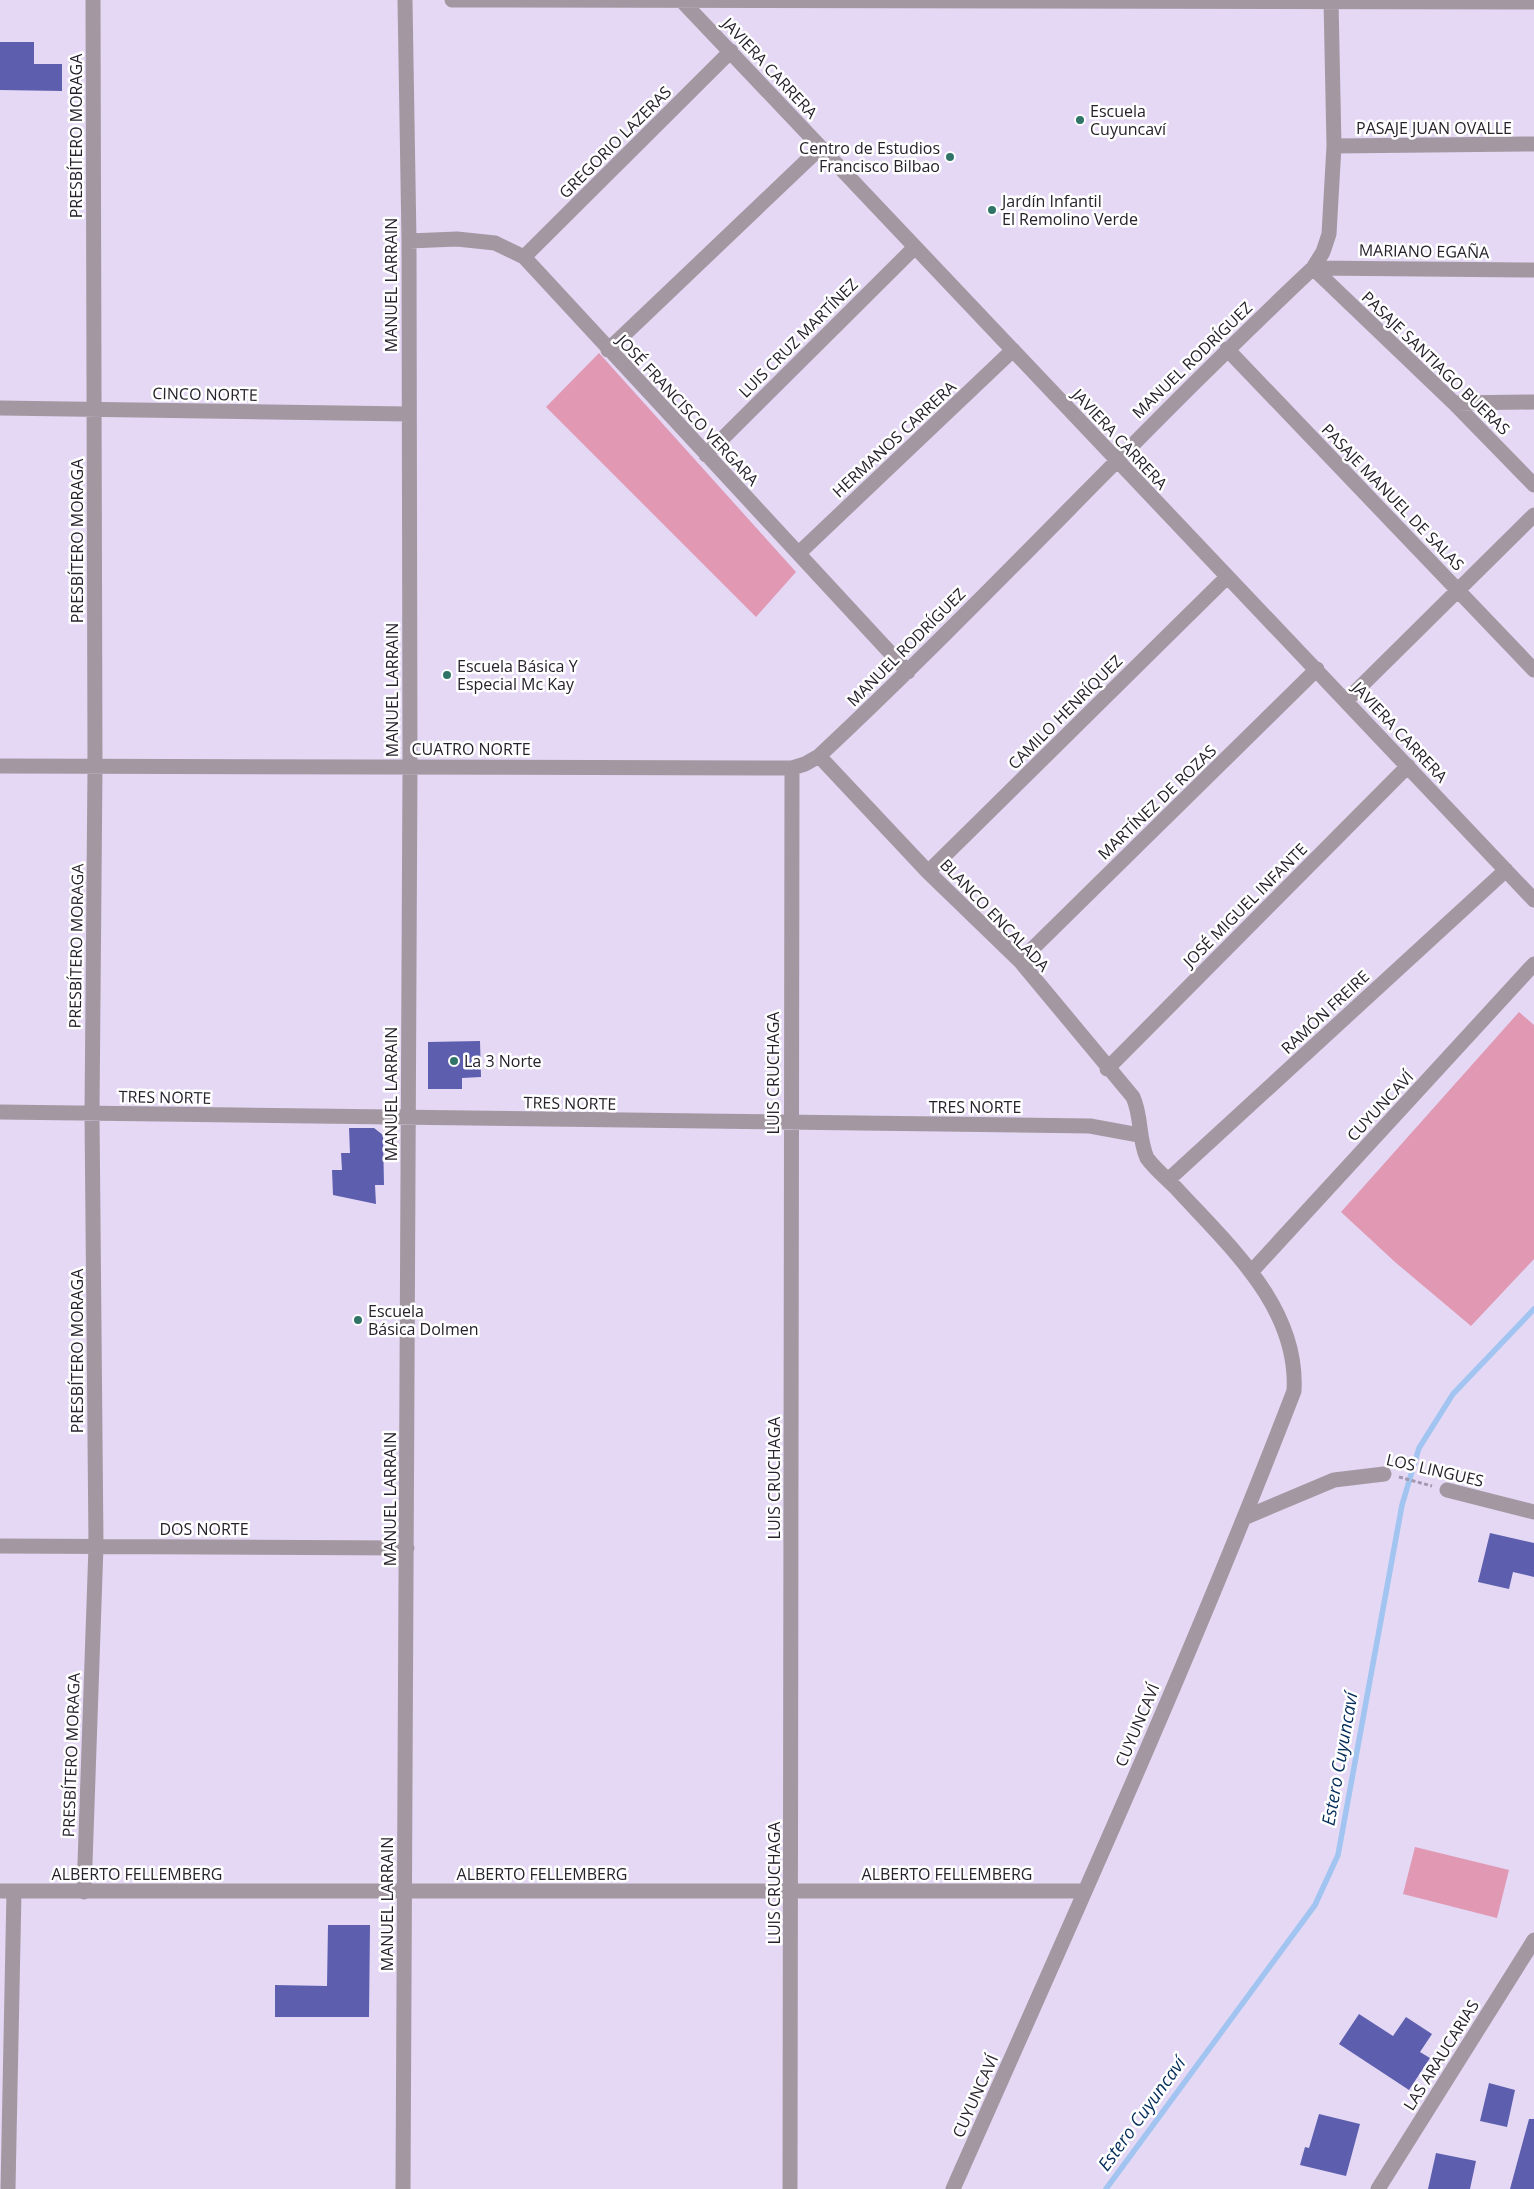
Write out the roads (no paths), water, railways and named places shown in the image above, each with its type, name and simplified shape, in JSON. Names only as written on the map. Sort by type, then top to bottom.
[{"type":"street","name":"PRESBÍTERO MORAGA","points":[[84,1892],[96,1546],[92,1113],[95,767],[93,0]]},
{"type":"street","name":"MANUEL LARRAIN","points":[[403,2189],[410,766],[409,241],[405,0]]},
{"type":"street","points":[[452,0],[1534,2]]},
{"type":"street","name":"JAVIERA CARRERA","points":[[682,0],[1227,577],[1318,669],[1534,900]]},
{"type":"street","name":"MANUEL RODRÍGUEZ","points":[[792,768],[805,764],[819,756],[908,672],[1227,349],[1314,268],[1323,252],[1329,234],[1334,146],[1331,1]]},
{"type":"street","name":"GREGORIO LAZERAS","points":[[524,257],[730,51]]},
{"type":"street","name":"PASAJE JUAN OVALLE","points":[[1334,146],[1534,144]]},
{"type":"street","points":[[608,350],[820,148]]},
{"type":"street","name":"JOSÉ FRANCISCO VERGARA","points":[[409,241],[457,240],[495,243],[524,257],[608,350],[908,672]]},
{"type":"street","name":"LUIS CRUZ MARTÍNEZ","points":[[706,455],[914,247]]},
{"type":"street","name":"MARIANO EGAÑA","points":[[1314,268],[1534,270]]},
{"type":"street","name":"PASAJE SANTIAGO BUERAS","points":[[1314,268],[1454,403],[1534,485]]},
{"type":"street","name":"PASAJE MANUEL DE SALAS","points":[[1227,349],[1534,670]]},
{"type":"street","name":"HERMANOS CARRERA","points":[[799,553],[1013,350]]},
{"type":"street","points":[[1454,403],[1534,402]]},
{"type":"street","name":"CINCO NORTE","points":[[0,408],[409,414]]},
{"type":"street","points":[[1346,701],[1534,515]]},
{"type":"street","name":"CAMILO HENRÍQUEZ","points":[[928,872],[1227,577]]},
{"type":"street","name":"MARTÍNEZ DE ROZAS","points":[[1020,961],[1318,669]]},
{"type":"street","name":"BLANCO ENCALADA","points":[[819,756],[928,872],[1020,961],[1133,1098],[1139,1117],[1139,1135]]},
{"type":"street","name":"CUATRO NORTE","points":[[0,766],[792,768]]},
{"type":"street","name":"JOSÉ MIGUEL INFANTE","points":[[1107,1068],[1408,766]]},
{"type":"street","name":"LUIS CRUCHAGA","points":[[790,2189],[792,768]]},
{"type":"street","name":"RAMÓN FREIRE","points":[[1168,1180],[1506,870]]},
{"type":"street","name":"CUYUNCAVÍ","points":[[1252,1271],[1534,964]]},
{"type":"street","name":"TRES NORTE","points":[[0,1112],[1090,1126],[1139,1135]]},
{"type":"street","name":"CUYUNCAVÍ","points":[[956,2188],[1246,1517],[1294,1391],[1293,1360],[1287,1338],[1272,1306],[1252,1271],[1146,1158],[1139,1135]]},
{"type":"street","name":"LOS LINGUES","points":[[1246,1517],[1334,1480],[1384,1474]]},
{"type":"street","name":"LOS LINGUES","points":[[1447,1490],[1534,1512]]},
{"type":"street","name":"DOS NORTE","points":[[0,1546],[407,1548]]},
{"type":"street","points":[[7,1891],[8,2189]]},
{"type":"street","name":"ALBERTO FELLEMBERG","points":[[7,1891],[1085,1892]]},
{"type":"street","name":"LAS ARAUCARIAS","points":[[1378,2189],[1534,1940]]},
{"type":"waterway","name":"Estero Cuyuncaví","points":[[1106,2189],[1315,1905],[1338,1855],[1402,1505],[1419,1448],[1453,1394],[1534,1309]]},
{"type":"place","name":"Escuela Cuyuncaví","points":[[1080,120]]},
{"type":"place","name":"Centro de Estudios Francisco Bilbao","points":[[950,157]]},
{"type":"place","name":"Jardín Infantil El Remolino Verde","points":[[992,210]]},
{"type":"place","name":"Escuela Básica Y Especial Mc Kay","points":[[447,675]]},
{"type":"place","name":"La 3 Norte","points":[[454,1061]]},
{"type":"place","name":"Escuela Básica Dolmen","points":[[358,1320]]}]
